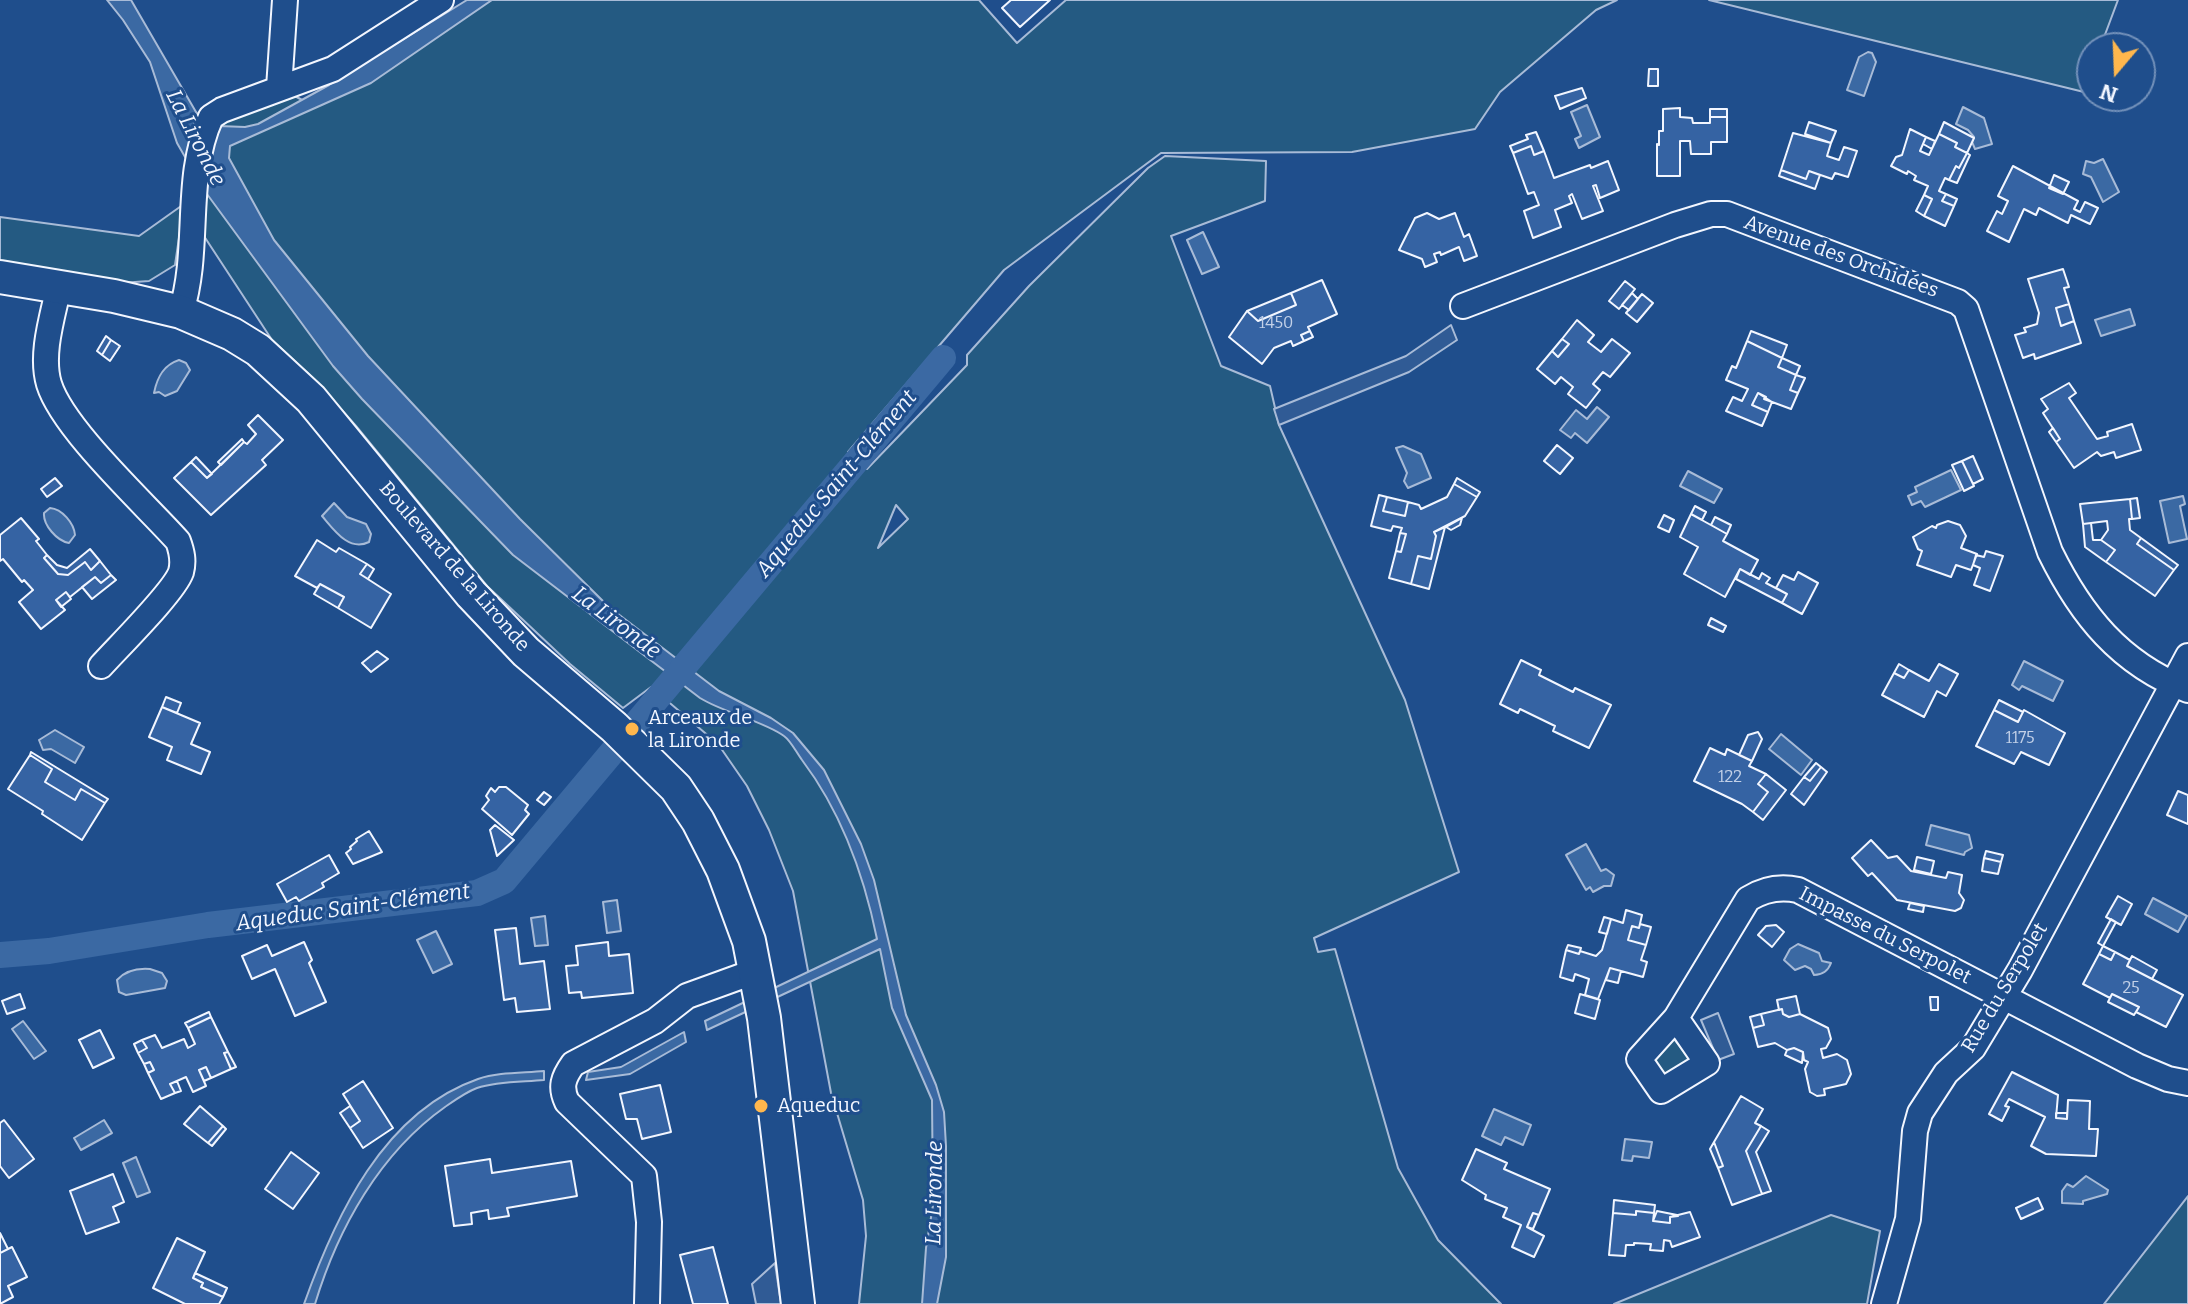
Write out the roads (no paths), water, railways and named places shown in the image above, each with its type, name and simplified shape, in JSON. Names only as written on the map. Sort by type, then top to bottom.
[{"type":"street","points":[[279,88],[285,0]]},
{"type":"street","points":[[181,312],[191,238],[192,192],[200,145],[211,117],[222,110],[333,69],[441,0]]},
{"type":"street","name":"Avenue des Orchidées","points":[[1463,306],[1711,214],[1727,214],[1958,302],[1966,309],[2034,509],[2064,580],[2095,626],[2136,663],[2181,687]]},
{"type":"street","name":"Boulevard de la Lironde","points":[[0,277],[181,312],[232,334],[258,350],[311,399],[471,594],[526,652],[614,727],[676,788],[698,821],[723,870],[749,941],[764,1018],[798,1304]]},
{"type":"street","points":[[59,286],[47,364],[49,383],[56,400],[84,439],[178,541],[182,552],[183,563],[177,581],[101,666]]},
{"type":"street","name":"Rue du Serpolet","points":[[1884,1304],[1908,1219],[1915,1131],[1920,1113],[1946,1073],[1973,1048],[2004,996],[2181,687],[2188,656]]},
{"type":"street","name":"Impasse du Serpolet","points":[[1676,1018],[1748,899],[1758,893],[1786,887],[1798,890],[2137,1066],[2168,1079],[2188,1083]]},
{"type":"street","points":[[647,1304],[649,1222],[644,1176],[567,1102],[562,1090],[564,1076],[573,1064],[655,1021],[687,996],[756,971]]},
{"type":"water","name":"La Lironde","points":[[107,0],[131,0],[196,112],[214,134],[219,126],[258,124],[329,85],[467,0],[492,0],[371,83],[230,146],[229,158],[274,240],[368,356],[520,519],[609,607],[719,691],[793,733],[824,770],[861,844],[874,880],[906,1015],[944,1112],[946,1257],[937,1304],[922,1304],[933,1205],[932,1100],[892,1008],[880,949],[707,1030],[705,1021],[877,939],[850,845],[816,780],[784,736],[700,698],[513,555],[362,399],[333,366],[204,190],[177,143],[150,62]]},
{"type":"water","points":[[1872,53],[1876,62],[1864,96],[1847,90],[1859,57]]},
{"type":"water","points":[[1587,105],[1600,137],[1579,148],[1575,139],[1581,136],[1571,112]]},
{"type":"water","points":[[1963,107],[1984,118],[1992,144],[1975,149],[1972,142],[1974,137],[1956,124]]},
{"type":"water","points":[[2103,159],[2119,192],[2103,202],[2091,177],[2083,174],[2086,161],[2094,163]]},
{"type":"water","points":[[1203,232],[1219,267],[1202,274],[1187,240]]},
{"type":"water","points":[[2130,309],[2135,325],[2101,336],[2095,320]]},
{"type":"water","points":[[179,360],[186,363],[190,370],[177,391],[165,396],[154,393],[162,373]]},
{"type":"water","points":[[1597,407],[1609,417],[1587,443],[1575,433],[1571,438],[1560,430],[1576,410],[1587,419]]},
{"type":"water","points":[[1403,446],[1421,454],[1431,478],[1408,488],[1404,481],[1407,473],[1396,448]]},
{"type":"water","points":[[1951,470],[1961,490],[1925,507],[1921,501],[1912,505],[1908,496],[1917,492],[1915,487]]},
{"type":"water","points":[[1688,471],[1722,489],[1714,503],[1680,486]]},
{"type":"water","points":[[2183,496],[2185,504],[2180,506],[2187,539],[2169,543],[2160,501]]},
{"type":"water","points":[[334,503],[347,517],[366,524],[371,534],[369,542],[349,542],[322,516]]},
{"type":"water","points":[[50,508],[67,517],[72,526],[75,535],[69,543],[48,527],[44,513]]},
{"type":"water","points":[[2024,661],[2063,681],[2053,701],[2022,686],[2019,690],[2012,685]]},
{"type":"water","points":[[55,730],[84,747],[75,763],[51,749],[43,750],[39,740]]},
{"type":"water","points":[[1781,734],[1812,760],[1801,775],[1769,749]]},
{"type":"water","points":[[1931,825],[1969,835],[1972,848],[1964,855],[1926,845]]},
{"type":"water","points":[[1586,844],[1601,871],[1606,869],[1614,875],[1611,886],[1593,892],[1590,887],[1586,890],[1566,855]]},
{"type":"water","points":[[2153,898],[2187,916],[2178,932],[2145,914]]},
{"type":"water","points":[[617,900],[621,931],[607,933],[603,902]]},
{"type":"water","points":[[545,916],[548,945],[535,946],[531,918]]},
{"type":"water","points":[[436,931],[452,964],[433,973],[417,940]]},
{"type":"water","points":[[1798,944],[1819,953],[1822,961],[1831,963],[1828,968],[1814,975],[1805,966],[1795,970],[1784,960],[1790,949]]},
{"type":"water","points":[[150,969],[162,973],[167,981],[165,988],[126,995],[119,992],[117,980],[124,974],[132,970]]},
{"type":"water","points":[[23,1021],[46,1051],[34,1059],[12,1029]]},
{"type":"water","points":[[684,1032],[686,1042],[630,1074],[586,1080],[588,1072],[621,1067]]},
{"type":"water","points":[[544,1071],[544,1080],[493,1084],[461,1096],[400,1146],[364,1194],[349,1220],[315,1304],[304,1304],[348,1203],[389,1142],[415,1116],[445,1095],[478,1079]]},
{"type":"water","points":[[1494,1109],[1531,1125],[1523,1145],[1505,1137],[1501,1145],[1482,1136]]},
{"type":"water","points":[[104,1120],[112,1133],[81,1150],[74,1138]]},
{"type":"water","points":[[1625,1139],[1652,1142],[1649,1158],[1633,1156],[1632,1161],[1622,1160]]},
{"type":"water","points":[[136,1157],[150,1192],[137,1197],[123,1163]]},
{"type":"water","points":[[2086,1176],[2108,1190],[2107,1194],[2083,1201],[2083,1204],[2062,1203],[2062,1191],[2067,1184],[2073,1187]]},
{"type":"waterway","name":"Aqueduc Saint-Clément","points":[[0,955],[49,951],[208,925],[477,893],[504,881],[943,358]]},
{"type":"place","name":"Arceaux de la Lironde","points":[[632,729]]},
{"type":"place","name":"Aqueduc","points":[[761,1106]]}]
